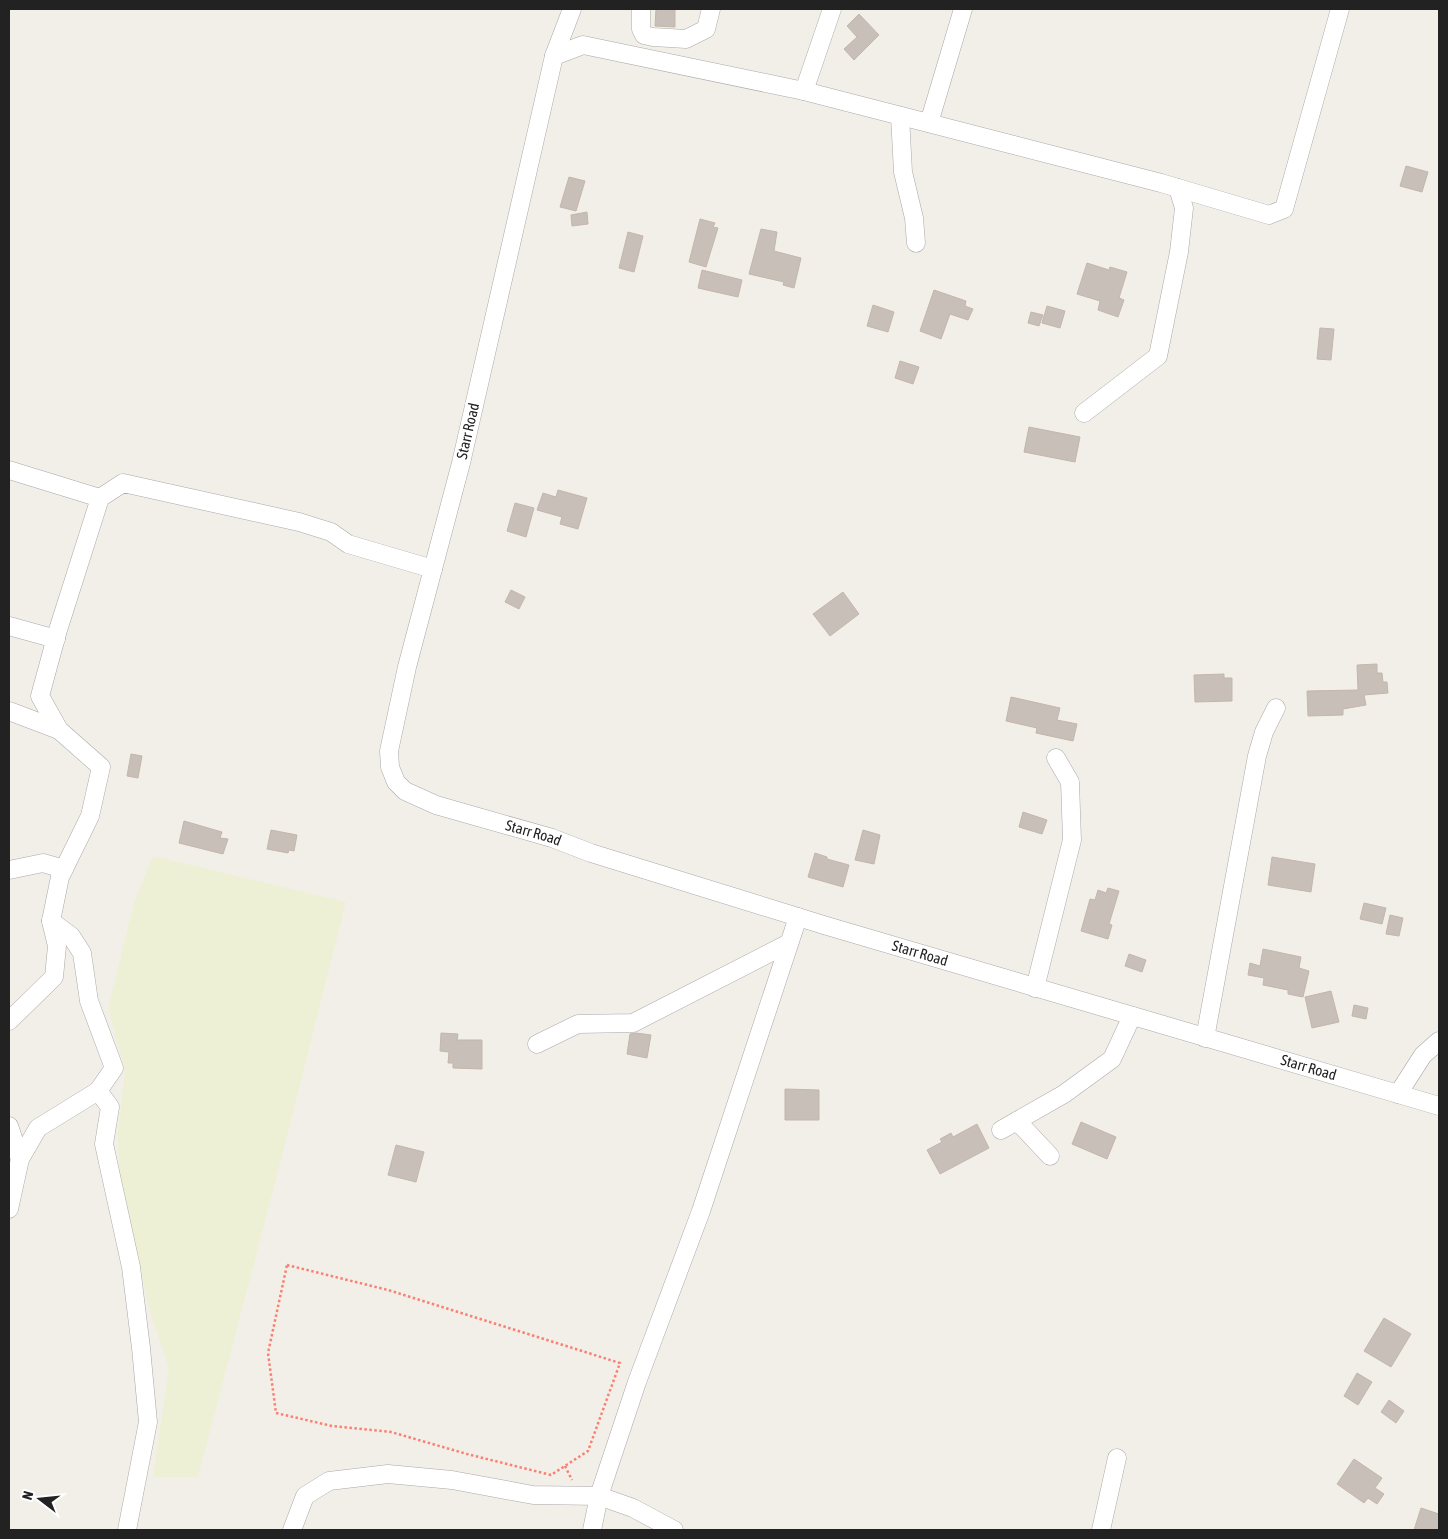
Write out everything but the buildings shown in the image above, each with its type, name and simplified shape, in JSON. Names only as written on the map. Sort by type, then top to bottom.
[{"type":"street","name":"Starr Road","points":[[572,9],[554,56],[461,463],[407,667],[390,750],[390,767],[396,782],[405,791],[436,805],[552,838],[591,853],[798,917],[1439,1106]]},
{"type":"street","points":[[641,9],[641,29],[644,35],[686,39],[706,29],[711,9]]},
{"type":"street","points":[[804,91],[832,9]]},
{"type":"street","points":[[929,123],[963,9]]},
{"type":"street","points":[[554,56],[582,45],[804,91],[1178,188],[1268,214],[1284,209],[1340,9]]},
{"type":"street","points":[[681,65],[686,39]]},
{"type":"street","points":[[900,116],[903,172],[914,218],[916,243]]},
{"type":"street","points":[[1084,413],[1158,356],[1179,252],[1184,208],[1178,188]]},
{"type":"street","points":[[9,470],[100,498]]},
{"type":"street","points":[[9,1021],[54,977],[57,946],[51,921],[60,877],[90,816],[101,767],[60,730],[40,696],[100,498],[123,484],[299,522],[330,532],[348,544],[433,569]]},
{"type":"street","points":[[9,626],[56,639]]},
{"type":"street","points":[[1205,1038],[1257,756],[1264,732],[1276,708]]},
{"type":"street","points":[[9,711],[60,730]]},
{"type":"street","points":[[1035,988],[1072,840],[1070,782],[1056,758]]},
{"type":"street","points":[[9,870],[43,863],[64,869]]},
{"type":"street","points":[[592,1530],[599,1496],[637,1382],[701,1211],[798,917]]},
{"type":"street","points":[[9,1209],[20,1159],[38,1128],[98,1091],[114,1068],[89,1001],[82,953],[71,936],[51,921]]},
{"type":"street","points":[[537,1044],[578,1024],[633,1023],[789,944]]},
{"type":"street","points":[[1001,1130],[1064,1094],[1112,1059],[1132,1016]]},
{"type":"street","points":[[1398,1094],[1423,1055],[1439,1041]]},
{"type":"street","points":[[98,1091],[110,1107],[104,1144],[131,1267],[148,1422],[128,1530]]},
{"type":"street","points":[[1017,1121],[1050,1156]]},
{"type":"street","points":[[9,1126],[20,1159]]},
{"type":"street","points":[[1101,1530],[1116,1458]]},
{"type":"street","points":[[292,1530],[305,1496],[328,1481],[388,1474],[452,1480],[533,1495],[599,1496],[633,1508],[674,1530]]},
{"type":"path","points":[[287,1265],[388,1290],[620,1362],[588,1451],[551,1475],[467,1454],[391,1432],[332,1426],[276,1413],[268,1353],[287,1265]]},
{"type":"green space","points":[[153,856],[346,902],[198,1477],[153,1477],[169,1368],[150,1312],[119,1174],[118,1132],[125,1070],[108,1008],[134,903]]}]
